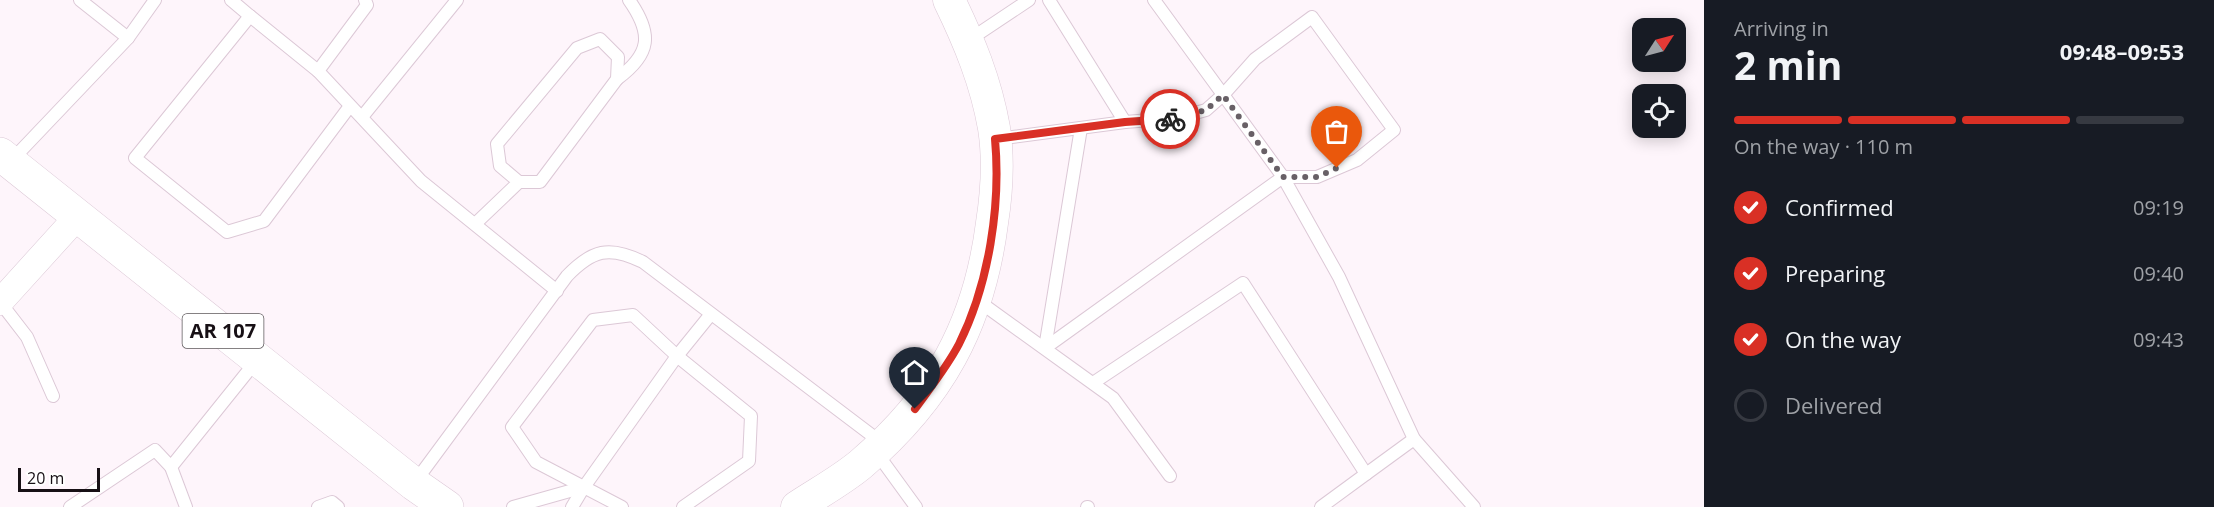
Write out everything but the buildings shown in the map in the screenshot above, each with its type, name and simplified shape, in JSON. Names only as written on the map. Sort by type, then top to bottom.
[{"type":"main road","name":"AR 107","points":[[5,158],[414,484],[447,507]]},
{"type":"street","points":[[797,507],[859,466],[915,409],[949,362],[968,324],[988,259],[998,177],[995,139],[981,73],[949,0]]},
{"type":"street","points":[[3,294],[78,216]]},
{"type":"lane","points":[[80,0],[128,38]]},
{"type":"lane","points":[[5,158],[128,38],[155,0]]},
{"type":"lane","points":[[231,0],[318,71],[422,181],[557,291]]},
{"type":"lane","points":[[318,71],[367,5],[365,0]]},
{"type":"lane","points":[[362,117],[457,0]]},
{"type":"lane","points":[[617,79],[618,57],[600,39],[577,48],[497,144],[500,166],[519,182],[540,182],[617,79],[635,66],[646,44],[640,17],[629,0]]},
{"type":"lane","points":[[968,40],[1029,0]]},
{"type":"lane","points":[[1049,0],[1125,122]]},
{"type":"lane","points":[[1154,0],[1283,177],[1339,277],[1414,440],[1474,507]]},
{"type":"lane","points":[[250,16],[135,158],[227,232],[264,221],[350,106]]},
{"type":"lane","points":[[995,139],[1125,122],[1177,118],[1206,110],[1223,95],[1255,59],[1312,17],[1394,130],[1357,160],[1317,177],[1283,177],[1045,348]]},
{"type":"lane","points":[[1045,348],[1081,128]]},
{"type":"lane","points":[[475,224],[519,182]]},
{"type":"lane","points":[[414,484],[567,276],[593,254],[623,252],[643,262],[711,314],[879,448],[916,507]]},
{"type":"lane","points":[[1093,383],[1243,283],[1366,474]]},
{"type":"lane","points":[[3,294],[27,337],[53,396]]},
{"type":"lane","points":[[976,299],[1113,398],[1170,476]]},
{"type":"lane","points":[[572,507],[677,356],[711,314]]},
{"type":"lane","points":[[622,507],[536,462],[512,427],[593,320],[633,315],[677,356],[751,416],[749,461],[683,507]]},
{"type":"lane","points":[[171,467],[258,359]]},
{"type":"lane","points":[[1321,507],[1414,440]]},
{"type":"lane","points":[[70,507],[155,450],[171,467],[186,507]]},
{"type":"lane","points":[[513,507],[584,487]]},
{"type":"lane","points":[[318,507],[332,502],[338,507]]},
{"type":"way so far","points":[[1170,119],[1206,110],[1223,95],[1283,177],[1317,177],[1337,168]]},
{"type":"route","points":[[915,409],[949,362],[959,344],[982,284],[988,259],[998,177],[995,139],[1125,122],[1170,119]]}]
